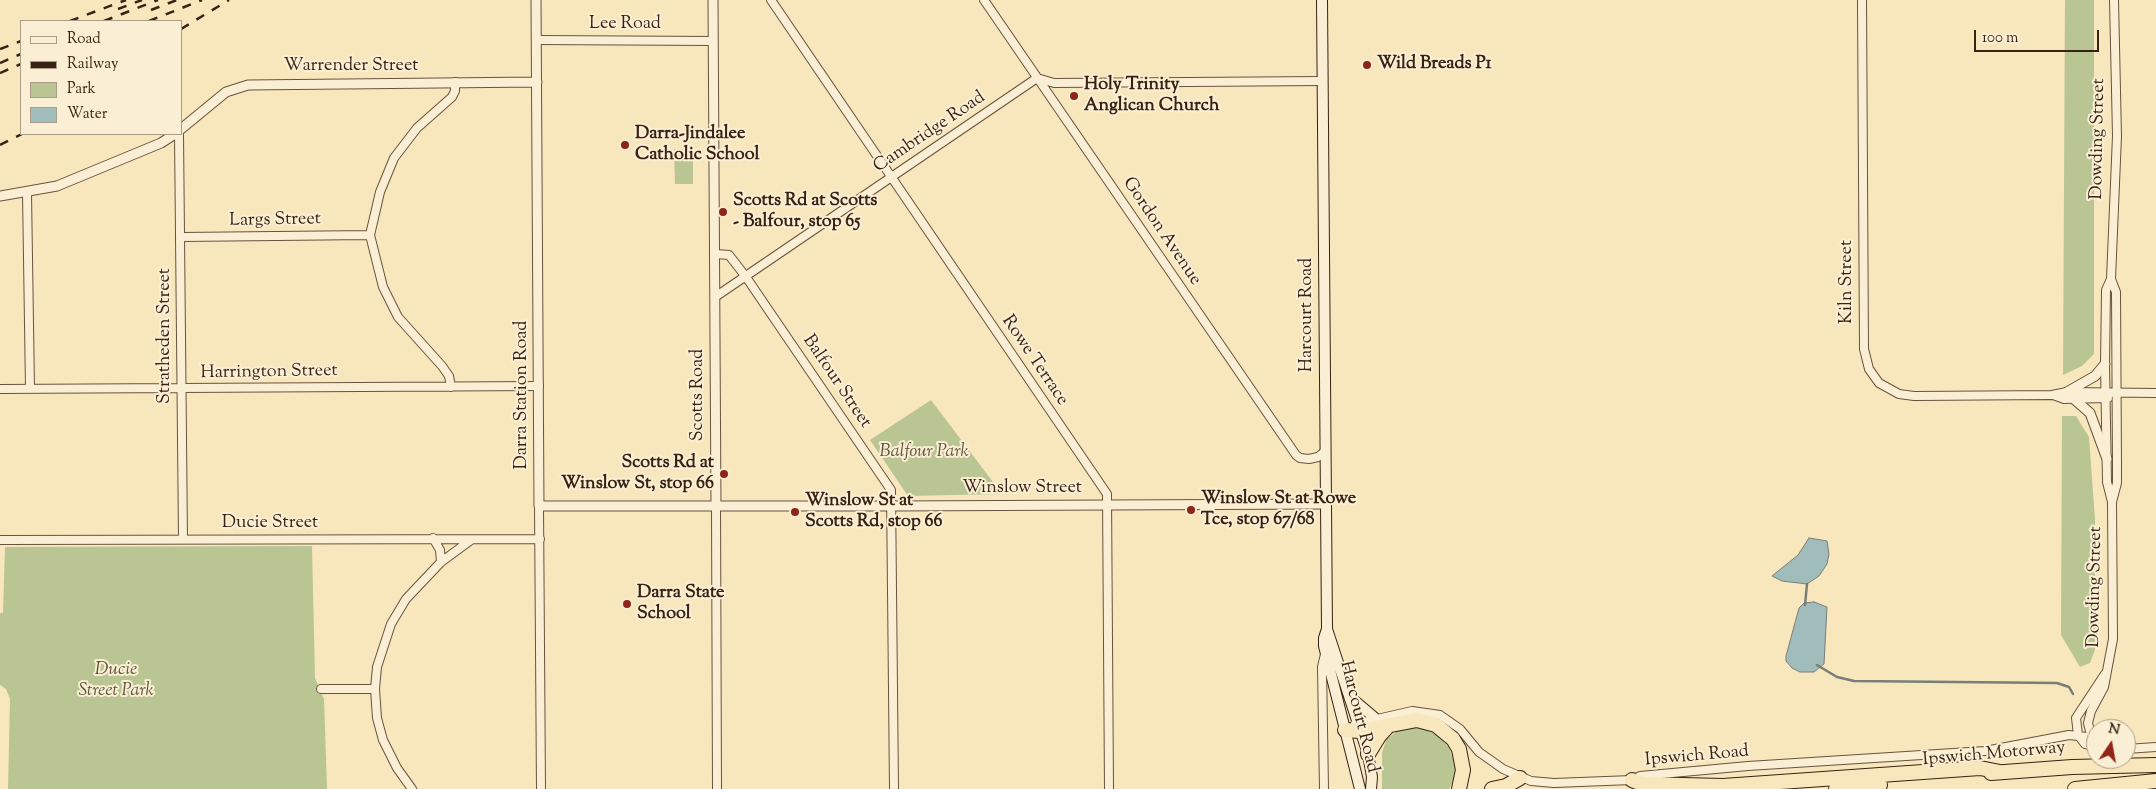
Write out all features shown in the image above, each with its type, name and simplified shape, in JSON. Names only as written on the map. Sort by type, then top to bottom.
[{"type":"highway","points":[[1345,730],[1404,722],[1425,721],[1436,724],[1446,732],[1459,748],[1463,770],[1459,789]]},
{"type":"highway","points":[[1368,754],[1378,736],[1389,725]]},
{"type":"highway","name":"Ipswich Motorway","points":[[1836,789],[2000,772],[2072,767],[2156,765]]},
{"type":"highway","points":[[1632,780],[1642,784],[1722,786],[1980,768],[2000,772]]},
{"type":"highway","points":[[1492,789],[1506,786],[1520,778]]},
{"type":"highway","points":[[2075,789],[2156,781]]},
{"type":"main road","name":"Harcourt Road","points":[[1322,0],[1325,306],[1324,452],[1327,630],[1368,754],[1372,777],[1371,789]]},
{"type":"main road","name":"Harcourt Road","points":[[1327,630],[1324,638],[1325,654],[1360,789]]},
{"type":"main road","points":[[1349,696],[1375,718]]},
{"type":"street","name":"Darra Station Road","points":[[536,0],[541,789]]},
{"type":"street","name":"Scotts Road","points":[[713,0],[716,254],[717,789]]},
{"type":"street","name":"Rowe Terrace","points":[[771,0],[1107,494],[1109,789]]},
{"type":"street","name":"Gordon Avenue","points":[[984,0],[1296,455],[1300,458],[1309,459],[1318,457],[1324,452]]},
{"type":"street","name":"Kiln Street","points":[[1862,0],[1864,350],[1869,370],[1879,383],[1899,394],[1914,396],[2052,395],[2067,392],[2105,396]]},
{"type":"street","name":"Dowding Street","points":[[2089,719],[2090,711],[2104,687],[2113,638],[2112,502],[2107,482],[2105,364],[2106,290],[2111,279],[2117,136],[2114,0]]},
{"type":"street","name":"Lee Road","points":[[536,40],[714,41]]},
{"type":"street","name":"Cambridge Road","points":[[715,296],[746,278],[1037,78]]},
{"type":"street","points":[[1037,78],[1054,83],[1322,81]]},
{"type":"street","points":[[452,386],[449,376],[442,366],[398,317],[382,288],[370,235],[380,192],[394,158],[418,128],[452,97],[455,90],[455,82]]},
{"type":"street","name":"Warrender Street","points":[[182,128],[226,92],[243,86],[278,83],[537,82]]},
{"type":"street","points":[[0,196],[57,186],[161,143],[173,135]]},
{"type":"street","name":"Stratheden Street","points":[[179,135],[183,539]]},
{"type":"street","points":[[27,192],[30,389]]},
{"type":"street","name":"Largs Street","points":[[181,237],[370,235]]},
{"type":"street","name":"Balfour Street","points":[[716,254],[729,255],[891,490],[894,789]]},
{"type":"street","name":"Dowding Street","points":[[2111,279],[2116,292],[2117,483],[2112,502]]},
{"type":"street","points":[[2067,392],[2096,376],[2105,364]]},
{"type":"street","name":"Harrington Street","points":[[0,389],[539,386]]},
{"type":"street","points":[[2105,396],[2116,393],[2156,393]]},
{"type":"street","name":"Kiln Street","points":[[2052,395],[2064,399],[2105,396]]},
{"type":"street","points":[[2074,399],[2090,413],[2107,459]]},
{"type":"street","name":"Winslow Street","points":[[539,506],[1325,504]]},
{"type":"street","points":[[433,538],[440,550],[441,562]]},
{"type":"street","name":"Ducie Street","points":[[0,540],[540,539]]},
{"type":"street","points":[[412,789],[397,768],[383,740],[377,718],[375,689],[377,667],[391,624],[406,599],[441,562],[471,540]]},
{"type":"street","name":"Harcourt Road","points":[[1324,789],[1322,667],[1325,654]]},
{"type":"street","name":"Dowding Street","points":[[2078,735],[2077,715],[2106,673]]},
{"type":"street","points":[[321,689],[375,689]]},
{"type":"street","name":"Ipswich Road","points":[[1359,727],[1375,718],[1412,711],[1430,712],[1446,718],[1460,729],[1486,758],[1503,770],[1520,778],[1541,783],[1632,780],[1640,776],[1748,766],[1985,752],[2052,738],[2078,735],[2086,736]]},
{"type":"street","points":[[2078,735],[2086,744]]},
{"type":"street","points":[[2136,748],[2156,748]]},
{"type":"green space","points":[[2065,0],[2094,0],[2094,354],[2082,366],[2063,375]]},
{"type":"green space","points":[[674,149],[693,149],[693,184],[675,184]]},
{"type":"green space","name":"Balfour Park","points":[[931,400],[1002,494],[908,496],[870,440]]},
{"type":"green space","points":[[2062,416],[2076,416],[2089,437],[2095,519],[2095,650],[2090,663],[2080,667],[2061,635]]},
{"type":"green space","name":"Ducie Street Park","points":[[312,546],[315,678],[324,699],[327,789],[8,789],[10,699],[6,689],[0,685],[0,613],[3,613],[5,547]]},
{"type":"green space","points":[[1417,727],[1436,734],[1449,747],[1455,764],[1455,777],[1449,789],[1382,789],[1382,753],[1386,740],[1398,730]]},
{"type":"water","points":[[1809,538],[1827,541],[1829,554],[1827,564],[1819,576],[1807,584],[1782,581],[1772,576],[1798,555]]},
{"type":"water","points":[[1814,602],[1827,607],[1824,664],[1814,672],[1800,672],[1792,668],[1786,661],[1786,656],[1799,608],[1804,603]]},
{"type":"waterway","points":[[1805,605],[1807,584]]},
{"type":"waterway","points":[[1817,665],[1837,677],[1854,681],[2057,683],[2069,687],[2073,694]]},
{"type":"railway","points":[[73,20],[126,0]]},
{"type":"railway","points":[[118,9],[142,0]]},
{"type":"railway","points":[[107,20],[158,0]]},
{"type":"railway","points":[[151,10],[177,0]]},
{"type":"railway","points":[[152,20],[202,0]]},
{"type":"railway","points":[[182,28],[229,0]]},
{"type":"railway","points":[[0,49],[20,41]]},
{"type":"railway","points":[[0,63],[20,54]]},
{"type":"railway","points":[[0,73],[20,64]]},
{"type":"railway","points":[[0,145],[20,135]]},
{"type":"place","name":"Wild Breads P1","points":[[1367,65]]},
{"type":"place","name":"Holy Trinity Anglican Church","points":[[1074,96]]},
{"type":"place","name":"Darra-Jindalee Catholic School","points":[[625,145]]},
{"type":"place","name":"Scotts Rd at Scotts - Balfour, stop 65","points":[[723,212]]},
{"type":"place","name":"Scotts Rd at Winslow St, stop 66","points":[[724,474]]},
{"type":"place","name":"Winslow St at Rowe Tce, stop 67/68","points":[[1191,510]]},
{"type":"place","name":"Winslow St at Scotts Rd, stop 66","points":[[795,512]]},
{"type":"place","name":"Darra State School","points":[[627,604]]}]
